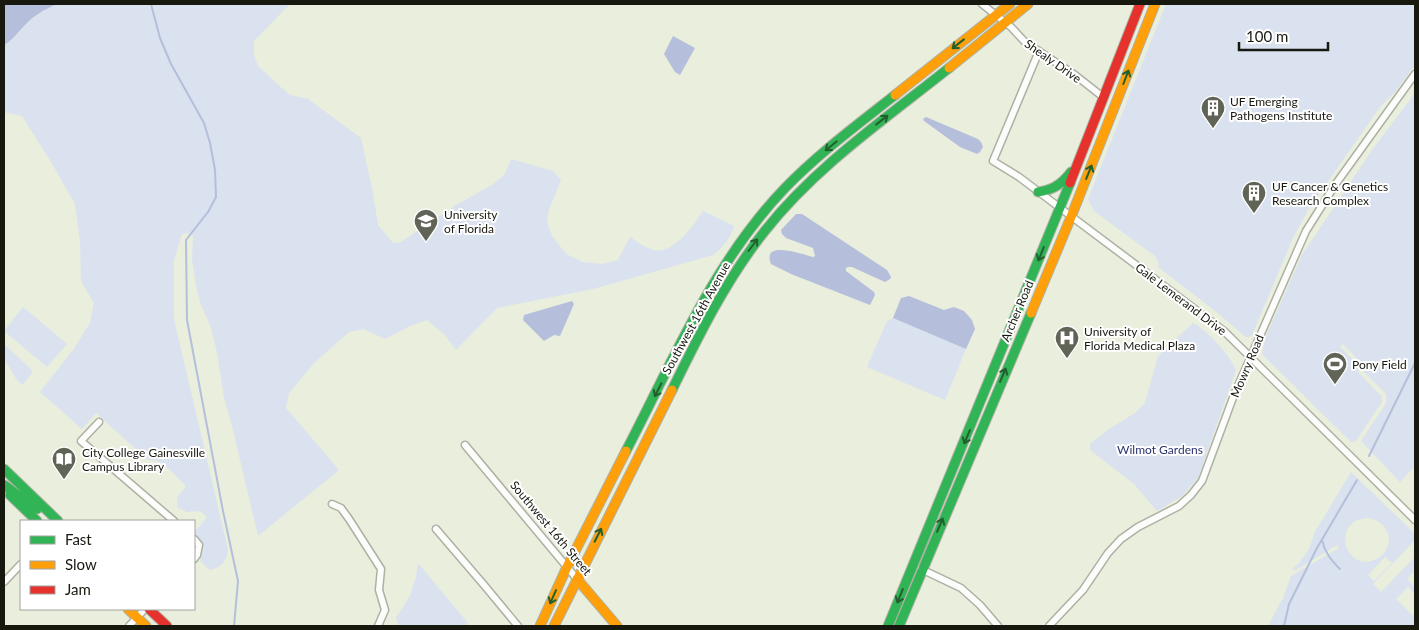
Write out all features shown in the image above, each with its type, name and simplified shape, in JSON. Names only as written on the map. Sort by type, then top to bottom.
[{"type":"main road","name":"Southwest 16th Avenue","points":[[540,626],[567,567],[701,306],[729,258],[755,223],[784,189],[816,158],[1010,4]]},
{"type":"main road","name":"Southwest 16th Avenue","points":[[554,626],[709,316],[742,261],[764,231],[824,167],[1028,4]]},
{"type":"main road","name":"Archer Road","points":[[898,626],[917,568],[1140,4]]},
{"type":"main road","name":"Archer Road","points":[[888,626],[917,568],[1071,217],[1155,4]]},
{"type":"main road","points":[[1038,192],[1049,191],[1061,184],[1080,156]]},
{"type":"main road","points":[[4,469],[57,520]]},
{"type":"main road","points":[[4,484],[41,512],[49,512]]},
{"type":"main road","points":[[4,489],[36,520]]},
{"type":"main road","name":"Southwest 16th Street","points":[[577,579],[617,626]]},
{"type":"main road","points":[[129,610],[146,626]]},
{"type":"main road","points":[[148,610],[167,626]]},
{"type":"street","name":"Shealy Drive","points":[[982,4],[1005,22],[1021,39],[1103,97]]},
{"type":"street","name":"Gale Lemerand Drive","points":[[1039,52],[993,161],[1019,177],[1211,320],[1415,520]]},
{"type":"street","name":"Mowry Road","points":[[1049,626],[1083,590],[1108,553],[1121,539],[1138,527],[1179,506],[1198,487],[1206,475],[1234,395],[1288,268],[1315,216],[1346,169],[1415,74]]},
{"type":"street","points":[[100,422],[81,441],[173,520]]},
{"type":"street","name":"Southwest 16th Street","points":[[465,445],[577,579]]},
{"type":"street","points":[[332,504],[340,508],[349,518],[381,569],[379,590],[385,610],[378,626]]},
{"type":"street","points":[[436,529],[518,626]]},
{"type":"street","points":[[195,540],[199,545],[195,558]]},
{"type":"street","points":[[4,582],[20,565]]},
{"type":"street","points":[[917,568],[961,588],[980,605],[998,626]]},
{"type":"street","points":[[129,626],[146,610]]},
{"type":"green space","points":[[57,4],[290,4],[254,41],[254,55],[258,66],[290,95],[308,99],[361,138],[378,225],[393,243],[401,242],[456,205],[492,185],[505,174],[511,159],[553,171],[561,180],[549,209],[547,222],[552,236],[566,254],[583,262],[602,264],[618,260],[630,237],[648,248],[659,251],[666,249],[674,245],[688,232],[703,211],[734,226],[733,230],[726,242],[713,255],[593,289],[497,308],[456,350],[445,335],[427,320],[410,326],[385,339],[364,329],[349,332],[315,362],[289,393],[286,408],[339,470],[258,536],[224,398],[217,352],[210,325],[201,305],[196,286],[192,259],[193,236],[187,233],[182,234],[174,260],[174,319],[228,550],[222,563],[217,568],[210,570],[200,561],[204,547],[195,534],[207,517],[200,511],[187,512],[178,508],[177,497],[185,488],[185,485],[163,464],[148,460],[96,413],[82,429],[40,392],[73,350],[90,323],[94,303],[81,281],[80,241],[75,204],[22,116],[4,112],[4,45],[35,16]]},
{"type":"green space","points":[[1166,4],[1415,4],[1415,65],[1395,92],[1380,107],[1308,210],[1293,238],[1252,335],[1249,337],[1246,337],[1158,267],[1159,264],[1155,256],[1094,211],[1088,199]]},
{"type":"green space","points":[[1415,93],[1415,466],[1400,482],[1361,441],[1386,403],[1386,394],[1361,369],[1360,362],[1343,344],[1340,347],[1358,364],[1358,372],[1382,397],[1382,402],[1355,442],[1351,442],[1262,354],[1265,338],[1302,255],[1372,150]]},
{"type":"green space","points":[[23,307],[67,344],[47,367],[4,331]]},
{"type":"green space","points":[[893,318],[966,349],[945,400],[867,367],[887,321]]},
{"type":"green space","name":"Wilmot Gardens","points":[[1193,323],[1217,344],[1236,370],[1198,478],[1182,496],[1157,511],[1134,484],[1090,450],[1090,444],[1109,429],[1135,413],[1145,403],[1158,356]]},
{"type":"green space","points":[[4,344],[32,370],[32,373],[23,384],[20,383],[4,360]]},
{"type":"green space","points":[[1351,472],[1415,534],[1415,540],[1373,584],[1381,592],[1414,558],[1415,570],[1407,579],[1415,587],[1415,594],[1408,587],[1396,599],[1415,618],[1415,626],[1268,626],[1283,598],[1291,576],[1339,548],[1337,545],[1294,571],[1293,568],[1309,549],[1315,532]],"holes":[[[1368,518],[1376,520],[1382,525],[1387,531],[1389,538],[1385,552],[1378,558],[1367,562],[1358,560],[1351,554],[1346,546],[1345,537],[1348,528],[1356,521]],[[1385,557],[1392,563],[1374,581],[1368,575]]]},
{"type":"green space","points":[[418,563],[468,623],[464,626],[399,626],[396,618],[410,596]]},
{"type":"water","points":[[4,4],[57,4],[35,16],[4,45]]},
{"type":"water","points":[[673,36],[695,48],[680,75],[675,72],[664,54]]},
{"type":"water","points":[[926,117],[978,139],[983,147],[977,154],[960,147],[924,121],[923,119]]},
{"type":"water","points":[[796,214],[802,214],[887,270],[891,277],[885,282],[852,267],[846,268],[846,271],[874,292],[875,295],[870,305],[791,274],[771,264],[770,256],[772,252],[778,250],[815,256],[813,248],[786,238],[782,234],[781,230]]},
{"type":"water","points":[[909,296],[944,310],[954,307],[964,311],[972,320],[975,329],[966,349],[893,318],[901,298]]},
{"type":"water","points":[[572,301],[574,304],[560,336],[554,335],[544,341],[523,320],[524,315]]},
{"type":"waterway","points":[[151,4],[160,38],[171,64],[204,123],[215,170],[216,197],[208,212],[186,240],[187,320],[238,581],[234,626]]},
{"type":"waterway","points":[[1369,456],[1415,363]]},
{"type":"waterway","points":[[1284,626],[1289,604],[1317,548],[1357,480]]},
{"type":"waterway","points":[[1322,540],[1329,556],[1340,569]]},
{"type":"traffic: fast","points":[[672,390],[703,328],[737,269],[784,208],[828,165],[949,68]]},
{"type":"traffic: fast","points":[[626,451],[715,280],[759,217],[811,163],[895,95]]},
{"type":"traffic: fast","points":[[1038,192],[1057,186],[1071,172]]},
{"type":"traffic: fast","points":[[888,626],[1070,183]]},
{"type":"traffic: fast","points":[[899,626],[1031,313]]},
{"type":"traffic: fast","points":[[4,469],[57,520]]},
{"type":"traffic: fast","points":[[4,485],[37,509]]},
{"type":"traffic: fast","points":[[10,495],[36,520]]},
{"type":"traffic: slow","points":[[895,95],[1010,4]]},
{"type":"traffic: slow","points":[[949,68],[1028,4]]},
{"type":"traffic: slow","points":[[1031,313],[1155,4]]},
{"type":"traffic: slow","points":[[554,626],[672,390]]},
{"type":"traffic: slow","points":[[540,626],[567,567],[626,451]]},
{"type":"traffic: slow","points":[[577,579],[617,626]]},
{"type":"traffic: slow","points":[[129,610],[146,626]]},
{"type":"traffic: jam","points":[[1070,183],[1140,4]]},
{"type":"traffic: jam","points":[[150,610],[167,626]]},
{"type":"place","name":"UF Emerging Pathogens Institute","points":[[1213,129]]},
{"type":"place","name":"UF Cancer & Genetics Research Complex","points":[[1254,214]]},
{"type":"place","name":"University of Florida","points":[[426,242]]},
{"type":"place","name":"University of Florida Medical Plaza","points":[[1067,359]]},
{"type":"place","name":"Pony Field","points":[[1335,385]]},
{"type":"place","name":"City College Gainesville Campus Library","points":[[64,480]]}]
